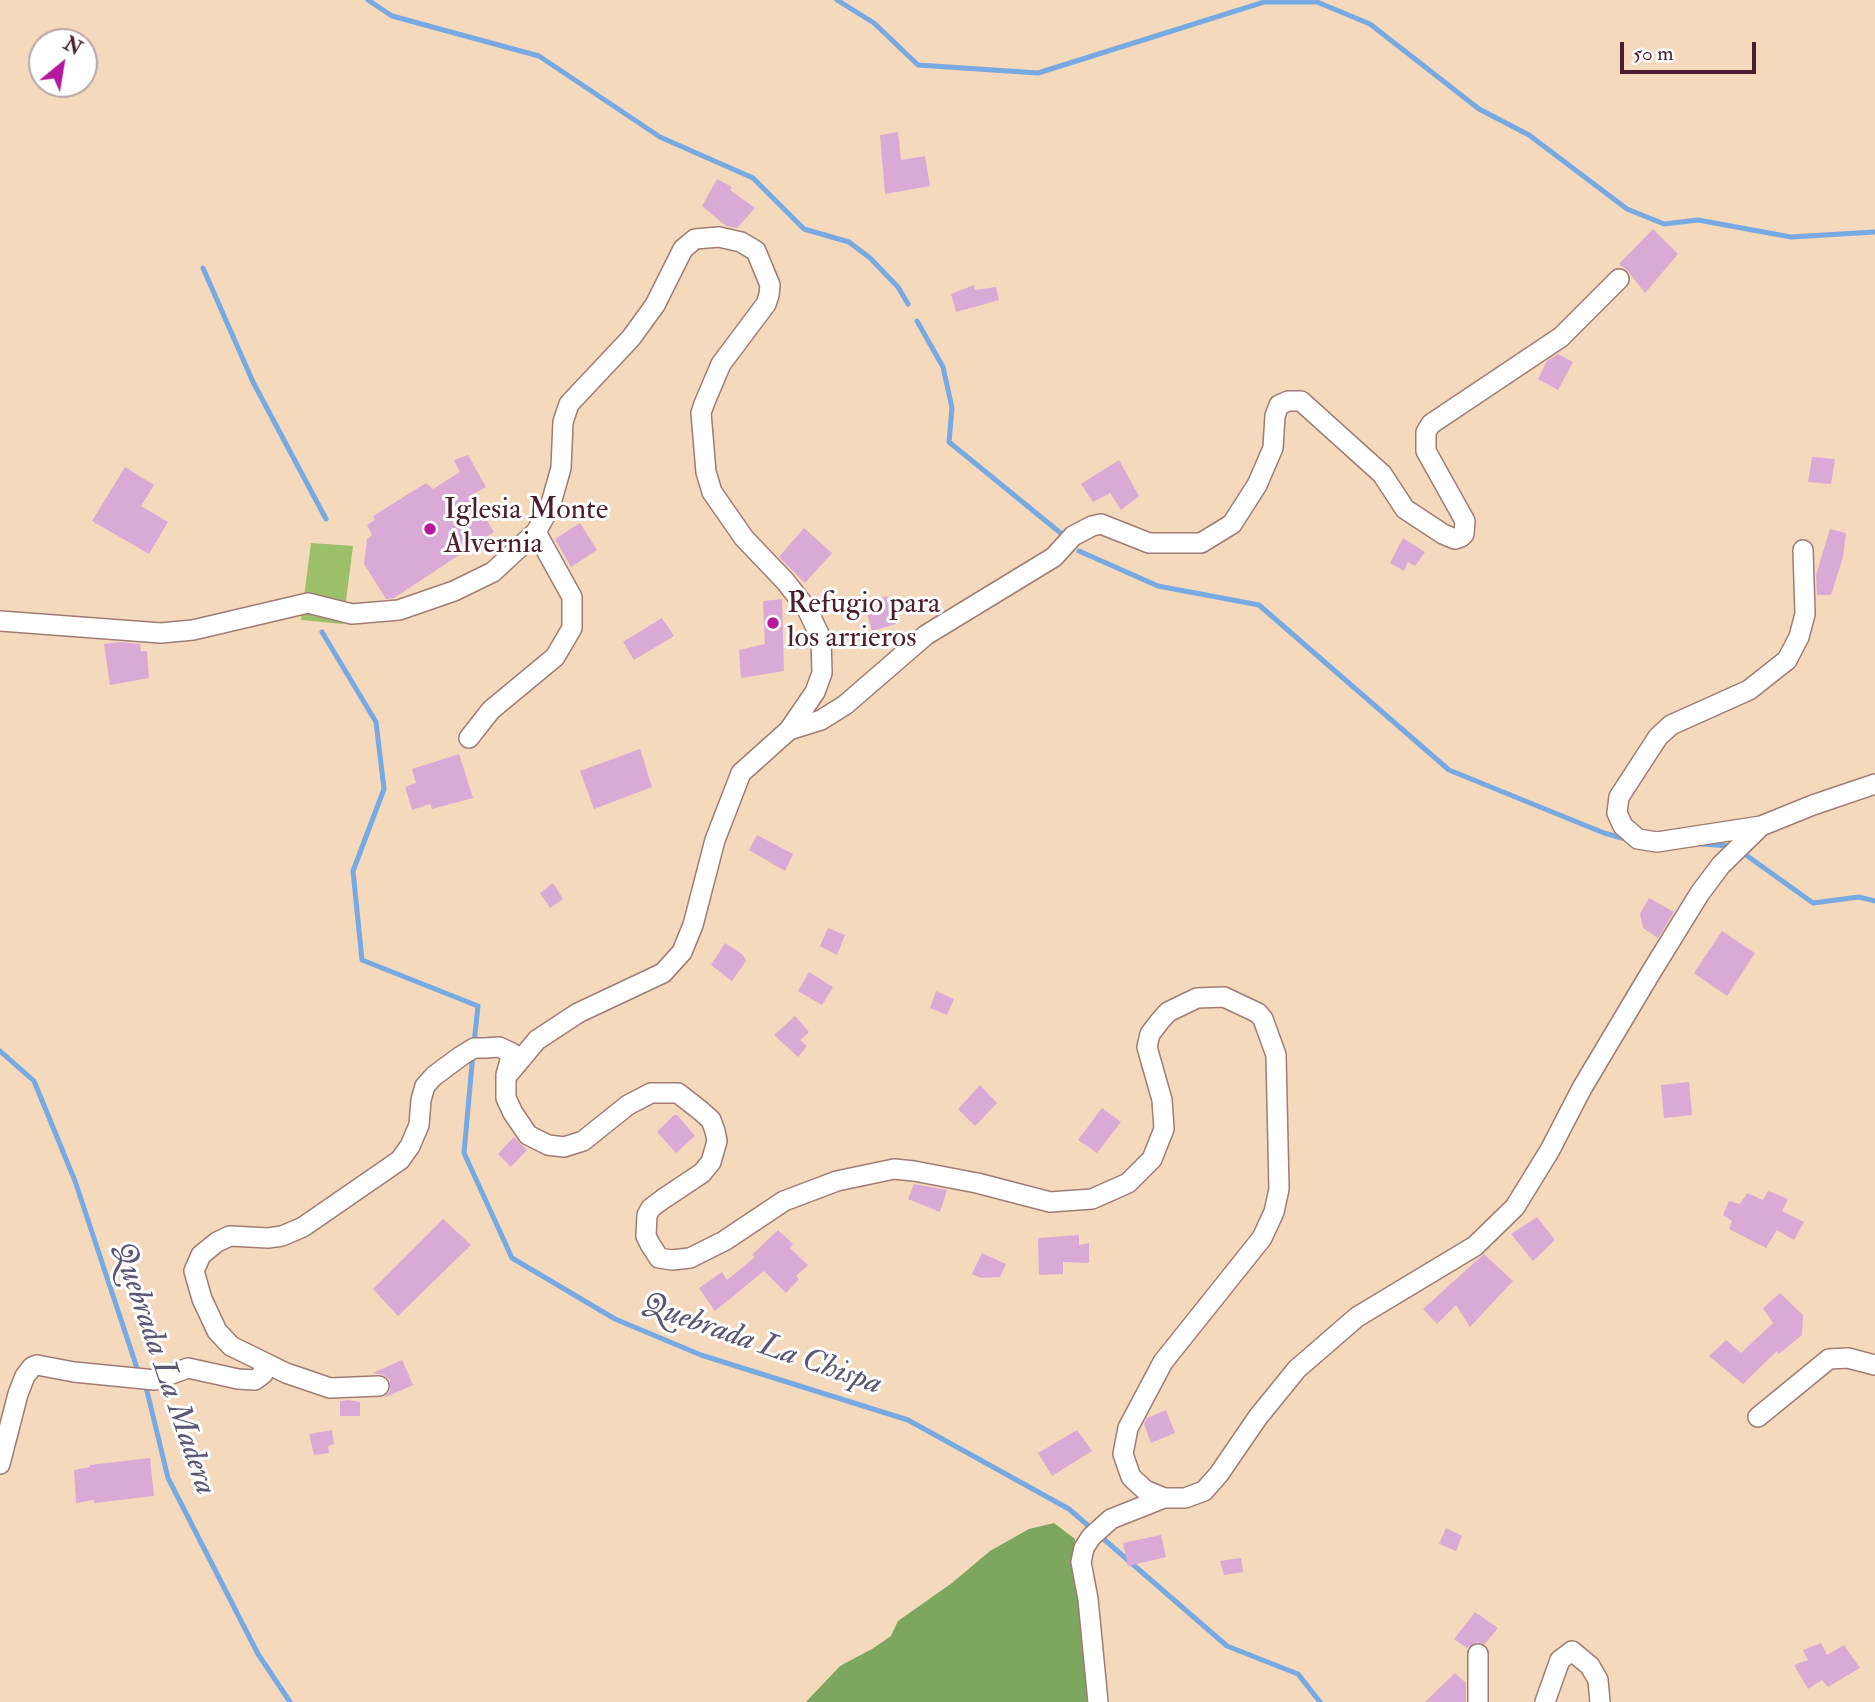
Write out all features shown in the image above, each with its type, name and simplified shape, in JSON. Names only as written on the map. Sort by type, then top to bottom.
[{"type":"street","points":[[0,621],[161,632],[193,630],[308,603],[352,614],[399,610],[454,591],[494,572],[536,532],[550,508],[561,468],[563,422],[569,404],[631,338],[655,305],[682,249],[695,239],[719,237],[741,242],[756,251],[770,285],[769,295],[766,304],[722,364],[701,413],[706,472],[712,492],[744,538],[785,581],[807,609],[821,638],[822,673],[815,692],[789,730],[741,773],[715,840],[682,953],[663,973],[578,1013],[537,1040],[506,1077]]},
{"type":"street","points":[[789,730],[821,720],[845,705],[926,635],[1054,557],[1073,536],[1092,526],[1101,524],[1149,543],[1201,543],[1232,524],[1257,485],[1273,448],[1275,416],[1279,405],[1288,401],[1301,401],[1382,474],[1405,509],[1443,534],[1455,539],[1461,537],[1464,534],[1465,521],[1426,451],[1426,432],[1431,424],[1562,337],[1619,279]]},
{"type":"street","points":[[469,738],[491,710],[555,657],[572,628],[572,597],[536,532]]},
{"type":"street","points":[[1803,550],[1805,614],[1800,636],[1787,660],[1749,690],[1671,725],[1658,737],[1619,797],[1617,813],[1622,827],[1639,839],[1657,842],[1761,826],[1813,805],[1875,785]]},
{"type":"street","points":[[1098,1702],[1088,1599],[1081,1562],[1084,1548],[1111,1519],[1164,1498],[1185,1498],[1204,1491],[1297,1369],[1357,1317],[1475,1246],[1515,1207],[1550,1150],[1582,1088],[1700,893],[1721,865],[1761,826]]},
{"type":"street","points":[[379,1386],[330,1388],[286,1373],[231,1346],[217,1331],[202,1299],[194,1271],[201,1255],[217,1241],[230,1236],[282,1236],[303,1227],[400,1160],[410,1146],[419,1125],[425,1086],[433,1076],[474,1048],[499,1047],[512,1053],[506,1077],[506,1098],[528,1135],[548,1145],[564,1147],[583,1141],[628,1105],[651,1093],[678,1093],[711,1120],[717,1142],[711,1162],[702,1173],[651,1208],[647,1216],[646,1236],[650,1244],[659,1258],[672,1260],[690,1258],[724,1241],[784,1201],[837,1181],[894,1169],[939,1176],[1050,1202],[1092,1199],[1128,1183],[1152,1159],[1164,1129],[1162,1100],[1147,1047],[1150,1034],[1168,1012],[1197,998],[1224,997],[1258,1013],[1263,1019],[1276,1055],[1279,1189],[1274,1212],[1262,1238],[1163,1362],[1129,1428],[1123,1454],[1131,1477],[1145,1490],[1164,1498]]},
{"type":"street","points":[[1758,1417],[1829,1359],[1848,1358],[1875,1365]]},
{"type":"street","points":[[0,1464],[18,1394],[25,1376],[37,1365],[74,1372],[155,1380],[188,1368],[255,1380],[263,1374],[264,1363]]},
{"type":"street","points":[[1545,1702],[1560,1660],[1572,1651],[1590,1666],[1598,1680],[1600,1702]]},
{"type":"street","points":[[1478,1654],[1478,1702]]},
{"type":"green space","points":[[311,543],[353,546],[343,624],[301,620]]},
{"type":"green space","points":[[1054,1523],[1075,1539],[1073,1559],[1079,1589],[1088,1702],[806,1702],[840,1666],[891,1636],[898,1621],[952,1583],[990,1551],[1029,1529]]},
{"type":"building","points":[[898,132],[901,160],[925,156],[930,186],[885,194],[880,135]]},
{"type":"building","points":[[717,179],[732,187],[730,190],[755,208],[737,228],[726,226],[702,206]]},
{"type":"building","points":[[1653,229],[1678,254],[1645,293],[1619,264]]},
{"type":"building","points":[[974,285],[975,290],[996,287],[999,300],[956,312],[951,294]]},
{"type":"building","points":[[1558,354],[1573,362],[1558,390],[1538,379],[1547,361]]},
{"type":"building","name":"Iglesia Monte Alvernia","points":[[468,455],[486,487],[471,495],[494,532],[394,598],[386,599],[364,564],[367,539],[372,535],[367,525],[375,520],[373,516],[426,483],[433,489],[460,472],[454,460]]},
{"type":"building","points":[[1812,457],[1835,459],[1831,484],[1808,482]]},
{"type":"building","points":[[1119,460],[1139,496],[1121,510],[1110,493],[1093,502],[1081,484]]},
{"type":"building","points":[[125,467],[154,485],[141,506],[168,522],[149,554],[92,521]]},
{"type":"building","points":[[580,523],[597,550],[571,567],[555,539]]},
{"type":"building","points":[[804,528],[832,553],[805,583],[779,557]]},
{"type":"building","points":[[1830,529],[1846,533],[1843,557],[1831,595],[1817,595],[1816,575]]},
{"type":"building","points":[[1403,538],[1425,552],[1415,566],[1408,562],[1404,571],[1390,563]]},
{"type":"building","points":[[887,596],[896,624],[872,631],[864,603]]},
{"type":"building","name":"Refugio para los arrieros","points":[[782,599],[784,671],[741,678],[739,650],[765,644],[763,601]]},
{"type":"building","points":[[662,618],[674,636],[634,660],[623,642]]},
{"type":"building","points":[[104,644],[140,644],[141,651],[147,651],[149,678],[110,685]]},
{"type":"building","points":[[640,749],[652,787],[594,809],[580,771]]},
{"type":"building","points":[[459,754],[473,798],[432,809],[430,804],[412,810],[405,787],[416,783],[412,769]]},
{"type":"building","points":[[757,835],[793,854],[785,871],[749,850]]},
{"type":"building","points":[[553,883],[563,899],[550,908],[540,893]]},
{"type":"building","points":[[1649,898],[1674,912],[1658,938],[1643,928],[1640,914]]},
{"type":"building","points":[[828,928],[845,935],[837,955],[820,946]]},
{"type":"building","points":[[1722,931],[1755,953],[1727,996],[1694,973]]},
{"type":"building","points":[[725,943],[743,955],[746,961],[732,981],[711,965]]},
{"type":"building","points":[[809,972],[833,987],[822,1005],[798,991]]},
{"type":"building","points":[[936,991],[954,999],[947,1015],[930,1008]]},
{"type":"building","points":[[795,1016],[809,1032],[800,1040],[807,1046],[798,1057],[774,1035]]},
{"type":"building","points":[[1689,1082],[1692,1115],[1664,1118],[1661,1085]]},
{"type":"building","points":[[980,1085],[997,1103],[975,1126],[958,1109]]},
{"type":"building","points":[[1102,1108],[1121,1122],[1097,1153],[1078,1140]]},
{"type":"building","points":[[677,1115],[695,1136],[676,1153],[657,1132]]},
{"type":"building","points":[[514,1137],[527,1150],[511,1167],[498,1154]]},
{"type":"building","points":[[914,1184],[947,1190],[940,1212],[908,1199]]},
{"type":"building","points":[[1768,1191],[1788,1199],[1782,1211],[1804,1222],[1794,1240],[1777,1230],[1766,1248],[1729,1229],[1732,1221],[1723,1215],[1729,1201],[1740,1204],[1747,1193],[1763,1200]]},
{"type":"building","points":[[1537,1217],[1555,1240],[1533,1261],[1511,1234]]},
{"type":"building","points":[[443,1219],[471,1245],[398,1316],[373,1289]]},
{"type":"building","points":[[778,1230],[793,1244],[790,1248],[808,1265],[796,1276],[799,1279],[786,1293],[764,1271],[715,1311],[699,1288],[722,1272],[727,1280],[755,1257],[752,1255]]},
{"type":"building","points":[[1079,1235],[1079,1245],[1089,1243],[1089,1263],[1063,1262],[1063,1274],[1039,1275],[1038,1238]]},
{"type":"building","points":[[982,1253],[1006,1264],[1000,1277],[981,1278],[972,1274]]},
{"type":"building","points":[[1484,1254],[1513,1281],[1470,1327],[1456,1305],[1437,1324],[1423,1309]]},
{"type":"building","points":[[1780,1293],[1803,1315],[1802,1335],[1779,1354],[1777,1351],[1743,1384],[1709,1356],[1726,1340],[1741,1353],[1773,1323],[1763,1308]]},
{"type":"building","points":[[402,1360],[413,1385],[384,1398],[390,1391],[390,1380],[384,1375],[373,1373]]},
{"type":"building","points":[[340,1401],[360,1402],[360,1416],[340,1416]]},
{"type":"building","points":[[1166,1410],[1175,1433],[1151,1443],[1144,1424],[1147,1418]]},
{"type":"building","points":[[332,1430],[334,1444],[328,1446],[329,1453],[314,1455],[309,1434]]},
{"type":"building","points":[[1077,1430],[1092,1451],[1052,1476],[1038,1453]]},
{"type":"building","points":[[150,1458],[154,1496],[76,1503],[74,1470],[90,1465]]},
{"type":"building","points":[[1446,1528],[1462,1536],[1456,1551],[1439,1544]]},
{"type":"building","points":[[1161,1535],[1166,1557],[1128,1566],[1123,1543]]},
{"type":"building","points":[[1241,1558],[1243,1572],[1224,1575],[1220,1561]]},
{"type":"building","points":[[1475,1612],[1498,1628],[1485,1644],[1477,1642],[1467,1648],[1454,1639]]},
{"type":"building","points":[[1821,1643],[1827,1655],[1844,1645],[1860,1668],[1828,1687],[1822,1680],[1808,1689],[1794,1665],[1808,1660],[1803,1650]]},
{"type":"building","points":[[1455,1673],[1466,1683],[1466,1702],[1425,1702]]},
{"type":"waterway","points":[[368,0],[392,16],[539,56],[660,137],[753,178],[804,229],[849,242],[870,258],[898,287],[908,304]]},
{"type":"waterway","points":[[837,0],[874,23],[918,65],[1038,73],[1264,2],[1317,2],[1370,24],[1479,109],[1529,135],[1627,209],[1664,224],[1698,220],[1791,237],[1875,232]]},
{"type":"waterway","name":"Quebrada La Chispa","points":[[203,268],[253,382],[326,519]]},
{"type":"waterway","points":[[917,321],[943,367],[952,408],[949,442],[1063,535]]},
{"type":"waterway","points":[[1079,551],[1158,586],[1259,605],[1449,770],[1604,833],[1629,840]]},
{"type":"waterway","name":"Quebrada La Chispa","points":[[322,632],[376,722],[384,789],[353,871],[362,960],[478,1006],[474,1043]]},
{"type":"waterway","points":[[1701,844],[1729,846]]},
{"type":"waterway","points":[[1746,855],[1813,903],[1859,897],[1875,901]]},
{"type":"waterway","name":"Quebrada La Madera","points":[[0,1051],[34,1081],[75,1181],[139,1374]]},
{"type":"waterway","name":"Quebrada La Chispa","points":[[473,1053],[464,1153],[512,1258],[615,1319],[701,1355],[908,1420],[1069,1509],[1227,1646],[1298,1674],[1320,1702]]},
{"type":"waterway","name":"Quebrada La Madera","points":[[143,1383],[168,1478],[258,1654],[290,1702]]},
{"type":"place","name":"Iglesia Monte Alvernia","points":[[430,529]]},
{"type":"place","name":"Refugio para los arrieros","points":[[773,623]]}]
